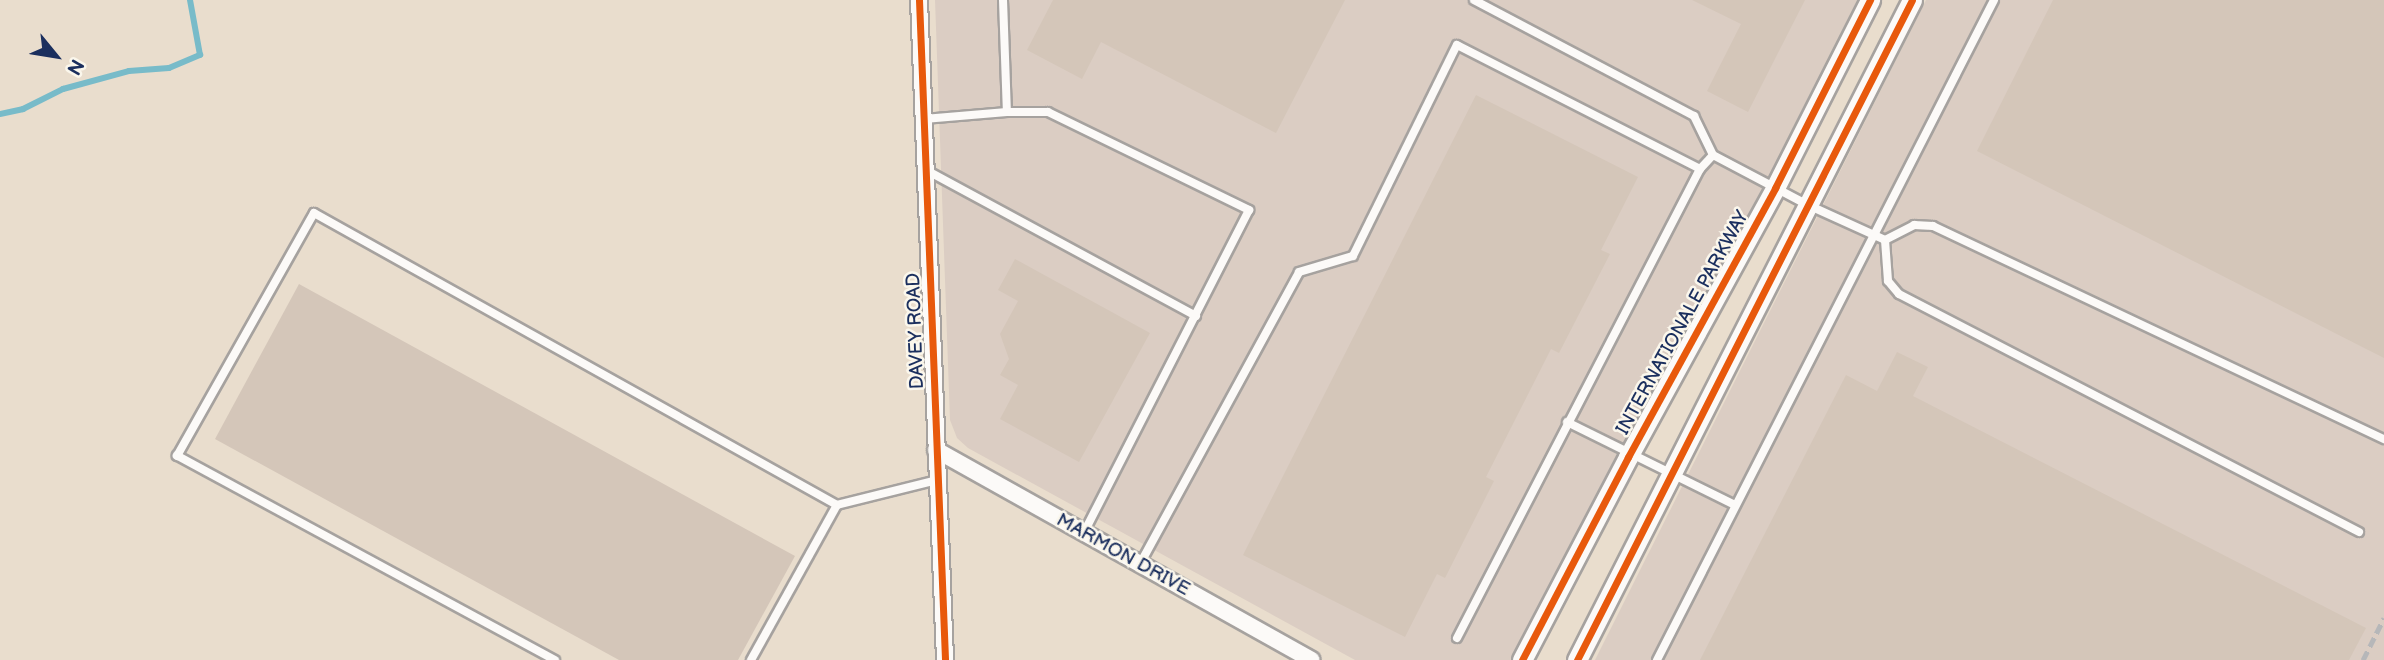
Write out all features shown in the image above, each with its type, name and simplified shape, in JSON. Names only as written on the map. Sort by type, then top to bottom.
[{"type":"street","name":"DAVEY ROAD","points":[[919,0],[945,660]]},
{"type":"street","name":"INTERNATIONALE PARKWAY","points":[[1522,660],[1630,453],[1775,188],[1870,0]]},
{"type":"street","points":[[1577,660],[1912,0]]},
{"type":"street","name":"MARMON DRIVE","points":[[936,450],[1311,660]]},
{"type":"lane","points":[[1003,0],[1007,112]]},
{"type":"lane","points":[[1474,0],[1694,116],[1713,155],[1808,205],[1885,240]]},
{"type":"lane","points":[[1657,660],[1994,0]]},
{"type":"lane","points":[[1140,564],[1299,272],[1353,256],[1457,45],[1700,169]]},
{"type":"lane","points":[[924,119],[1007,112],[1048,112],[1249,210],[1084,533]]},
{"type":"lane","points":[[1457,638],[1700,169],[1713,155]]},
{"type":"lane","points":[[926,170],[1196,316]]},
{"type":"lane","points":[[555,660],[177,456],[314,213],[837,505],[937,480]]},
{"type":"lane","points":[[1885,240],[1914,225],[1933,226],[2384,439]]},
{"type":"lane","points":[[1885,240],[1888,281],[1899,294],[2359,532]]},
{"type":"lane","points":[[1567,422],[1735,505]]},
{"type":"lane","points":[[751,660],[837,505]]},
{"type":"shaded area","points":[[935,0],[1858,0],[1726,260],[1641,411],[1511,660],[1355,660],[968,448],[957,438],[950,420]]},
{"type":"shaded area","points":[[1926,0],[2384,0],[2384,660],[1595,660]]},
{"type":"building","points":[[1053,0],[1345,0],[1276,133],[1101,42],[1082,79],[1027,50]]},
{"type":"building","points":[[1692,0],[1805,0],[1748,112],[1707,91],[1741,24]]},
{"type":"building","points":[[2053,0],[2384,0],[2384,358],[1977,151]]},
{"type":"building","points":[[1476,95],[1638,177],[1601,250],[1610,254],[1559,353],[1551,349],[1486,477],[1494,481],[1445,578],[1437,574],[1405,637],[1243,555]]},
{"type":"building","points":[[1015,259],[1150,333],[1079,462],[1000,419],[1018,385],[1000,375],[1009,359],[1000,334],[1018,301],[998,290]]},
{"type":"building","points":[[299,284],[795,556],[738,660],[619,660],[215,439]]},
{"type":"building","points":[[1897,352],[1928,367],[1913,396],[2366,628],[2349,660],[1700,660],[1846,375],[1877,391]]},
{"type":"waterway","points":[[0,114],[23,109],[63,89],[129,71],[169,68],[200,55],[190,0]]},
{"type":"railway","points":[[2363,660],[2384,618]]},
{"type":"cycle path","points":[[919,0],[945,660]]},
{"type":"cycle path","points":[[1522,660],[1628,457],[1775,188],[1870,0]]},
{"type":"cycle path","points":[[1577,660],[1912,0]]}]
